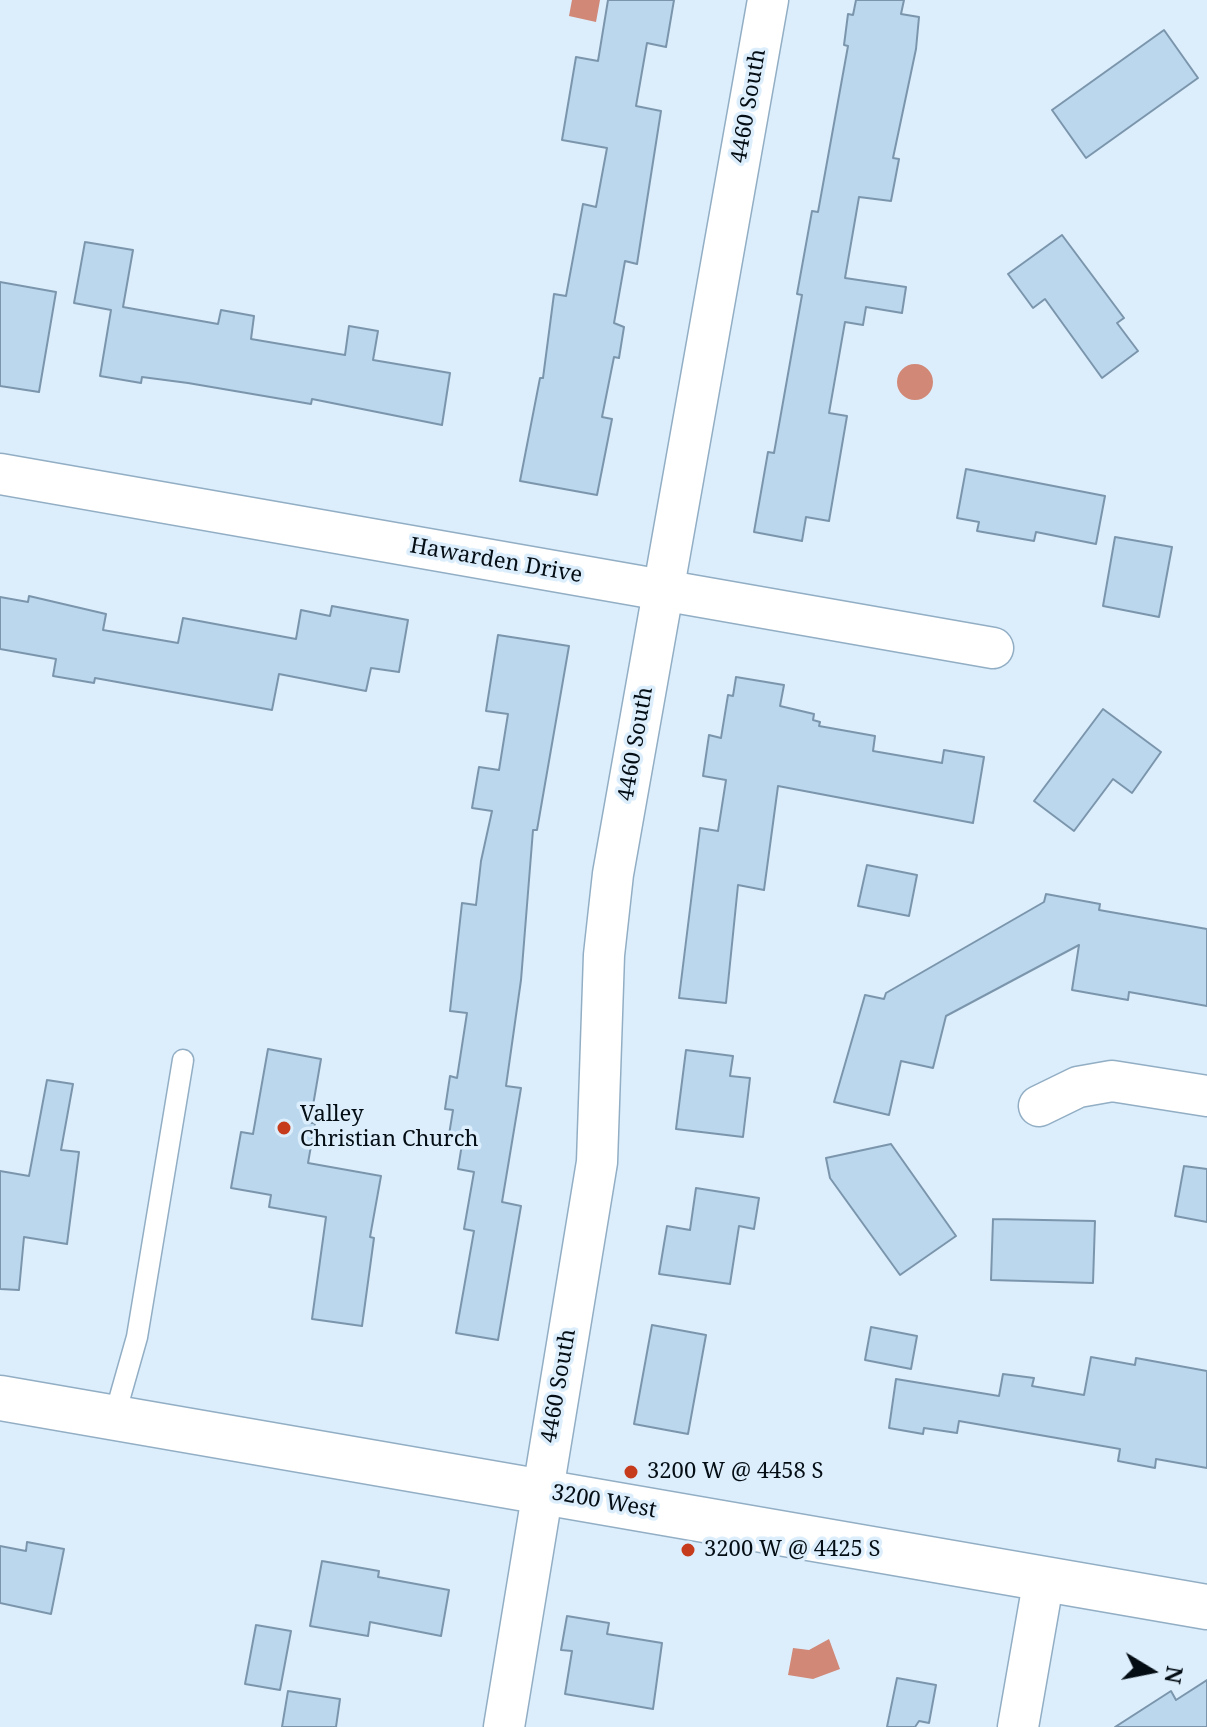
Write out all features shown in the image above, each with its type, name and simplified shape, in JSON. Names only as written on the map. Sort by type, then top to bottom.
[{"type":"street","name":"4460 South","points":[[504,1727],[597,1162],[608,914],[768,0]]},
{"type":"street","name":"Hawarden Drive","points":[[0,474],[993,648]]},
{"type":"street","points":[[1039,1106],[1078,1087],[1112,1081],[1207,1096]]},
{"type":"street","name":"3200 West","points":[[0,1398],[1207,1607]]},
{"type":"street","points":[[1018,1727],[1044,1578]]},
{"type":"lane","points":[[114,1418],[137,1337],[183,1060]]},
{"type":"shaded area","points":[[572,0],[600,0],[596,22],[569,16]]},
{"type":"shaded area","points":[[915,364],[928,369],[933,382],[928,395],[915,400],[902,395],[897,382],[902,369]]},
{"type":"shaded area","points":[[829,1639],[840,1669],[813,1679],[788,1675],[793,1648],[809,1650]]},
{"type":"building","points":[[608,0],[674,0],[666,47],[647,43],[636,106],[661,111],[637,264],[625,261],[614,323],[624,327],[619,358],[614,357],[602,417],[612,419],[597,495],[520,481],[540,378],[543,378],[554,294],[566,296],[583,204],[596,207],[607,148],[562,140],[576,57],[598,61]]},
{"type":"building","points":[[856,0],[904,0],[901,14],[919,17],[916,49],[893,158],[899,159],[891,201],[859,197],[845,278],[906,287],[902,313],[866,307],[863,325],[845,322],[829,413],[847,416],[829,521],[806,517],[802,541],[754,532],[768,452],[774,453],[802,295],[797,294],[812,211],[818,212],[848,46],[844,45],[848,14],[853,15]]},
{"type":"building","points":[[1164,30],[1198,78],[1086,158],[1052,110]]},
{"type":"building","points":[[1062,235],[1124,318],[1117,323],[1138,351],[1102,378],[1045,299],[1033,308],[1008,274]]},
{"type":"building","points":[[85,242],[133,250],[123,307],[218,324],[221,310],[254,316],[251,339],[345,355],[349,326],[378,331],[373,360],[450,373],[442,425],[312,399],[311,404],[188,383],[142,377],[141,383],[100,376],[111,310],[74,303]]},
{"type":"building","points":[[0,282],[56,292],[39,392],[0,386]]},
{"type":"building","points":[[966,469],[1105,496],[1096,544],[1036,532],[1034,541],[977,531],[979,522],[957,518]]},
{"type":"building","points":[[1115,537],[1172,547],[1159,617],[1103,606]]},
{"type":"building","points":[[29,596],[106,614],[103,630],[178,643],[183,618],[296,639],[301,610],[330,616],[332,606],[408,620],[399,672],[371,668],[366,691],[279,674],[272,710],[95,678],[94,683],[53,676],[56,659],[0,649],[0,597],[28,602]]},
{"type":"building","points":[[498,635],[569,646],[537,830],[533,830],[521,980],[506,1086],[521,1088],[502,1202],[521,1206],[498,1340],[456,1333],[474,1231],[464,1229],[474,1172],[458,1169],[462,1144],[448,1141],[453,1110],[445,1109],[450,1076],[457,1078],[467,1013],[450,1011],[462,903],[476,905],[481,861],[492,811],[472,808],[479,767],[499,770],[508,714],[486,711]]},
{"type":"building","points":[[736,677],[784,685],[780,706],[814,714],[813,720],[820,722],[819,726],[875,736],[873,751],[942,763],[944,750],[984,757],[973,823],[778,786],[764,890],[738,885],[726,1003],[679,998],[700,828],[718,831],[726,780],[703,776],[709,735],[721,738],[728,695],[733,696]]},
{"type":"building","points":[[1103,709],[1161,752],[1132,793],[1113,779],[1074,831],[1034,801]]},
{"type":"building","points":[[867,865],[917,875],[909,916],[858,906]]},
{"type":"building","points":[[1046,894],[1100,904],[1099,910],[1207,929],[1207,1006],[1129,992],[1128,1000],[1072,990],[1079,945],[946,1016],[933,1068],[901,1061],[889,1115],[834,1102],[865,995],[884,999],[886,993],[1044,902]]},
{"type":"building","points":[[268,1049],[321,1059],[310,1123],[315,1123],[308,1163],[381,1176],[370,1237],[374,1238],[362,1326],[312,1319],[326,1217],[269,1207],[271,1195],[231,1188],[241,1132],[253,1134]]},
{"type":"building","points":[[686,1050],[733,1056],[730,1076],[750,1078],[743,1137],[676,1129]]},
{"type":"building","points":[[47,1080],[73,1084],[61,1150],[79,1152],[67,1244],[24,1237],[19,1290],[0,1289],[0,1171],[29,1176]]},
{"type":"building","points":[[891,1144],[956,1236],[900,1275],[830,1178],[826,1158]]},
{"type":"building","points":[[1184,1166],[1207,1169],[1207,1222],[1175,1216]]},
{"type":"building","points":[[696,1188],[759,1198],[754,1229],[739,1226],[730,1284],[659,1274],[667,1226],[690,1230]]},
{"type":"building","points":[[993,1219],[1095,1221],[1093,1283],[991,1280]]},
{"type":"building","points":[[652,1325],[706,1335],[688,1434],[634,1424]]},
{"type":"building","points":[[871,1327],[917,1336],[911,1369],[865,1360]]},
{"type":"building","points":[[1091,1357],[1135,1365],[1136,1358],[1207,1371],[1207,1468],[1156,1459],[1155,1468],[1118,1461],[1120,1449],[959,1421],[957,1433],[924,1428],[923,1434],[889,1428],[896,1379],[999,1396],[1003,1374],[1034,1378],[1032,1386],[1084,1395]]},
{"type":"building","points":[[27,1542],[64,1549],[51,1614],[0,1603],[0,1546],[26,1551]]},
{"type":"building","points":[[322,1561],[379,1571],[378,1577],[449,1590],[441,1636],[370,1622],[368,1636],[310,1626]]},
{"type":"building","points":[[567,1616],[609,1623],[607,1634],[662,1643],[653,1709],[565,1694],[572,1651],[561,1650]]},
{"type":"building","points":[[256,1625],[291,1631],[280,1690],[245,1684]]},
{"type":"building","points":[[897,1678],[936,1685],[929,1723],[919,1721],[915,1727],[887,1727]]},
{"type":"building","points":[[1207,1680],[1207,1727],[1115,1727],[1171,1691],[1176,1700]]},
{"type":"building","points":[[288,1691],[340,1699],[336,1727],[282,1727]]},
{"type":"place","name":"Valley Christian Church","points":[[284,1128]]},
{"type":"place","name":"3200 W @ 4458 S","points":[[631,1472]]},
{"type":"place","name":"3200 W @ 4425 S","points":[[688,1550]]}]
